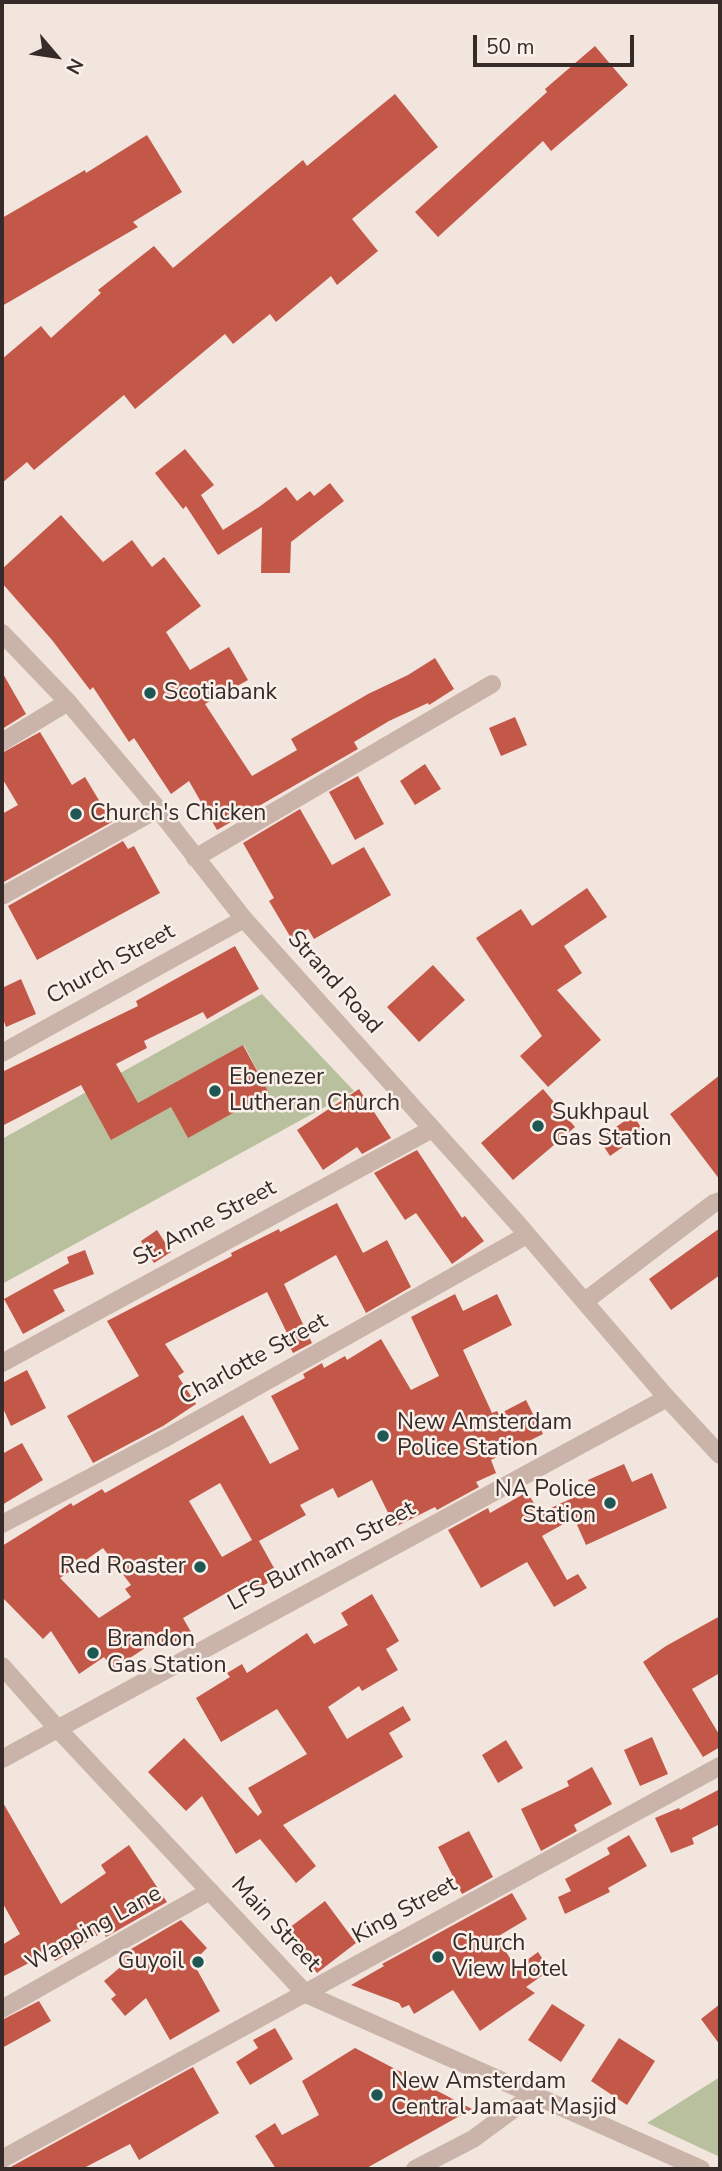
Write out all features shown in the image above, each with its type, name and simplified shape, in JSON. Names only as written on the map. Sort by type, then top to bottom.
[{"type":"street","name":"Strand Road","points":[[2,632],[68,702],[158,809],[244,919],[720,1455]]},
{"type":"street","points":[[195,858],[492,684]]},
{"type":"street","points":[[2,742],[68,702]]},
{"type":"street","points":[[2,896],[158,809]]},
{"type":"street","name":"Church Street","points":[[2,1053],[244,919]]},
{"type":"street","name":"St. Anne Street","points":[[2,1363],[432,1129]]},
{"type":"street","points":[[585,1301],[720,1200]]},
{"type":"street","name":"Charlotte Street","points":[[2,1524],[169,1437],[527,1235]]},
{"type":"street","name":"LFS Burnham Street","points":[[2,1759],[667,1398]]},
{"type":"street","name":"Main Street","points":[[2,1665],[57,1728],[306,1994],[701,2169]]},
{"type":"street","name":"King Street","points":[[2,2159],[720,1766]]},
{"type":"street","name":"Wapping Lane","points":[[2,2009],[210,1891]]},
{"type":"street","points":[[415,2169],[473,2139],[534,2094]]},
{"type":"green space","points":[[262,994],[354,1091],[2,1284],[2,1139]],"holes":[[[244,1045],[269,1093],[188,1137],[162,1090]]]},
{"type":"green space","points":[[720,2077],[720,2157],[647,2123]]},
{"type":"building","points":[[595,46],[628,85],[551,151],[543,141],[438,237],[415,212],[547,92],[545,89]]},
{"type":"building","points":[[395,94],[438,147],[352,219],[378,251],[337,285],[331,276],[276,322],[270,314],[233,344],[225,334],[135,409],[124,395],[34,470],[27,462],[2,483],[2,359],[41,326],[51,338],[101,293],[98,290],[154,246],[173,268],[303,160],[307,166]]},
{"type":"building","points":[[147,135],[182,192],[133,222],[138,227],[2,306],[2,218],[85,170],[86,173]]},
{"type":"building","points":[[185,449],[214,485],[201,495],[223,530],[286,487],[297,501],[310,491],[314,496],[330,483],[344,501],[291,542],[290,573],[261,573],[262,527],[218,555],[186,506],[183,509],[155,473]]},
{"type":"building","points":[[61,515],[103,562],[132,540],[152,567],[164,557],[201,606],[166,632],[190,670],[229,647],[248,680],[205,704],[252,776],[297,750],[291,739],[435,658],[454,689],[429,705],[428,703],[389,721],[354,742],[358,749],[217,830],[189,781],[171,794],[134,738],[129,742],[93,687],[90,690],[52,640],[2,583],[2,569]]},
{"type":"building","points":[[2,672],[26,714],[2,729]]},
{"type":"building","points":[[515,717],[527,745],[501,756],[489,728]]},
{"type":"building","points":[[40,732],[72,785],[85,777],[112,822],[2,883],[2,814],[18,805],[2,778],[2,753]]},
{"type":"building","points":[[425,764],[441,789],[415,805],[400,781]]},
{"type":"building","points":[[358,776],[384,824],[355,840],[329,792]]},
{"type":"building","points":[[300,809],[332,865],[364,847],[391,895],[314,939],[308,929],[291,938],[269,901],[274,898],[243,843]]},
{"type":"building","points":[[123,841],[128,849],[134,846],[160,893],[37,960],[8,906]]},
{"type":"building","points":[[587,888],[607,917],[564,946],[582,973],[557,990],[601,1040],[548,1087],[520,1056],[542,1036],[476,938],[521,909],[532,926]]},
{"type":"building","points":[[235,946],[259,989],[207,1019],[203,1012],[144,1041],[147,1048],[116,1064],[138,1103],[243,1045],[269,1093],[188,1138],[171,1107],[111,1140],[81,1085],[2,1126],[2,1072],[138,1006],[136,1001]]},
{"type":"building","points":[[433,965],[465,1000],[419,1042],[387,1007]]},
{"type":"building","points":[[21,979],[36,1014],[6,1027],[2,1016],[2,988]]},
{"type":"building","points":[[720,1075],[720,1180],[670,1114]]},
{"type":"building","points":[[359,1089],[391,1138],[362,1154],[357,1147],[323,1170],[297,1130]]},
{"type":"building","points":[[543,1089],[575,1127],[513,1180],[481,1143]]},
{"type":"building","points":[[633,1115],[644,1132],[610,1156],[599,1139]]},
{"type":"building","points":[[417,1150],[462,1218],[465,1216],[484,1241],[452,1264],[416,1213],[405,1220],[374,1173]]},
{"type":"building","points":[[337,1203],[363,1253],[387,1240],[411,1287],[366,1313],[336,1255],[284,1284],[312,1343],[293,1353],[283,1334],[287,1333],[267,1292],[165,1344],[184,1372],[178,1376],[196,1404],[163,1426],[93,1463],[67,1416],[139,1376],[107,1321],[232,1256],[231,1253]]},
{"type":"building","points":[[720,1228],[720,1275],[671,1310],[649,1279]]},
{"type":"building","points":[[157,1230],[171,1252],[154,1263],[141,1241]]},
{"type":"building","points":[[85,1250],[94,1274],[53,1290],[65,1311],[23,1334],[4,1299],[69,1263],[67,1257]]},
{"type":"building","points":[[455,1294],[463,1311],[497,1294],[512,1325],[463,1350],[492,1413],[497,1411],[499,1414],[526,1400],[543,1434],[491,1460],[496,1473],[476,1482],[479,1487],[437,1510],[435,1507],[395,1527],[372,1480],[338,1498],[333,1488],[300,1505],[306,1515],[259,1541],[279,1577],[253,1591],[247,1581],[183,1618],[191,1632],[165,1648],[159,1639],[113,1669],[104,1657],[79,1674],[51,1631],[43,1639],[2,1597],[2,1546],[71,1503],[73,1506],[102,1489],[105,1493],[243,1415],[270,1464],[299,1449],[271,1396],[305,1378],[303,1374],[322,1363],[324,1368],[345,1356],[347,1360],[381,1339],[411,1390],[439,1376],[411,1317]],"holes":[[[220,1483],[252,1540],[222,1557],[189,1501]],[[103,1548],[131,1585],[125,1589],[131,1597],[99,1618],[60,1578]]]},
{"type":"building","points":[[27,1370],[46,1408],[11,1426],[2,1406],[2,1383]]},
{"type":"building","points":[[22,1443],[43,1480],[2,1505],[2,1454]]},
{"type":"building","points":[[624,1464],[632,1482],[652,1473],[667,1508],[586,1545],[574,1518],[542,1536],[567,1580],[578,1574],[587,1588],[554,1607],[527,1562],[481,1588],[448,1530],[488,1508],[490,1513],[527,1492],[540,1513],[592,1489],[588,1480]]},
{"type":"building","points":[[372,1594],[399,1641],[386,1649],[398,1670],[362,1691],[359,1686],[328,1707],[347,1739],[403,1706],[411,1720],[389,1733],[403,1757],[283,1825],[316,1866],[296,1883],[260,1839],[236,1854],[202,1796],[186,1811],[148,1772],[184,1738],[258,1816],[262,1812],[248,1788],[307,1754],[277,1709],[221,1742],[196,1698],[230,1677],[227,1673],[242,1664],[247,1673],[307,1633],[314,1644],[348,1625],[341,1613]]},
{"type":"building","points":[[720,1616],[720,1673],[692,1689],[720,1736],[720,1747],[703,1757],[643,1662]]},
{"type":"building","points":[[652,1737],[668,1774],[640,1786],[624,1750]]},
{"type":"building","points":[[506,1740],[523,1768],[498,1783],[482,1755]]},
{"type":"building","points":[[592,1767],[612,1804],[574,1825],[577,1831],[541,1851],[521,1809],[569,1786],[567,1781]]},
{"type":"building","points":[[720,1789],[720,1824],[692,1838],[694,1844],[671,1853],[655,1818],[679,1808],[680,1810]]},
{"type":"building","points":[[2,1801],[61,1904],[106,1873],[101,1865],[129,1845],[167,1902],[106,1937],[103,1932],[55,1961],[50,1952],[2,1977],[2,1945],[20,1934],[2,1902]]},
{"type":"building","points":[[469,1831],[493,1877],[462,1894],[438,1847]]},
{"type":"building","points":[[629,1835],[647,1866],[608,1888],[610,1892],[565,1914],[558,1897],[571,1891],[565,1879],[610,1854],[607,1848]]},
{"type":"building","points":[[512,1893],[527,1919],[497,1937],[516,1968],[538,1952],[550,1970],[526,1987],[535,1993],[480,2031],[453,1990],[414,2014],[409,2005],[402,2008],[399,2003],[351,1985],[384,1966],[382,1964]]},
{"type":"building","points":[[325,1901],[356,1943],[317,1973],[285,1931]]},
{"type":"building","points":[[181,1920],[207,1948],[195,1966],[220,2011],[170,2040],[146,1998],[125,2016],[111,1999],[116,1995],[104,1981],[124,1964],[119,1956]]},
{"type":"building","points":[[39,2001],[51,2021],[2,2048],[2,2020]]},
{"type":"building","points":[[552,2004],[585,2025],[561,2062],[528,2040]]},
{"type":"building","points":[[720,2004],[720,2045],[701,2019]]},
{"type":"building","points":[[275,2028],[293,2059],[250,2085],[236,2062],[258,2048],[253,2040]]},
{"type":"building","points":[[619,2038],[655,2061],[627,2105],[591,2081]]},
{"type":"building","name":"New Amsterdam Central Jamaat Masjid","points":[[355,2048],[472,2109],[365,2169],[276,2169],[255,2136],[275,2123],[282,2135],[319,2115],[302,2081]]},
{"type":"building","points":[[193,2067],[219,2113],[139,2160],[130,2144],[82,2169],[7,2169]]},
{"type":"place","name":"Scotiabank","points":[[150,693]]},
{"type":"place","name":"Church's Chicken","points":[[76,814]]},
{"type":"place","name":"Ebenezer Lutheran Church","points":[[215,1091]]},
{"type":"place","name":"Sukhpaul Gas Station","points":[[538,1126]]},
{"type":"place","name":"New Amsterdam Police Station","points":[[383,1436]]},
{"type":"place","name":"NA Police Station","points":[[610,1503]]},
{"type":"place","name":"Red Roaster","points":[[200,1567]]},
{"type":"place","name":"Brandon Gas Station","points":[[93,1653]]},
{"type":"place","name":"Church View Hotel","points":[[438,1957]]},
{"type":"place","name":"Guyoil","points":[[198,1962]]},
{"type":"place","name":"New Amsterdam Central Jamaat Masjid","points":[[377,2095]]}]
